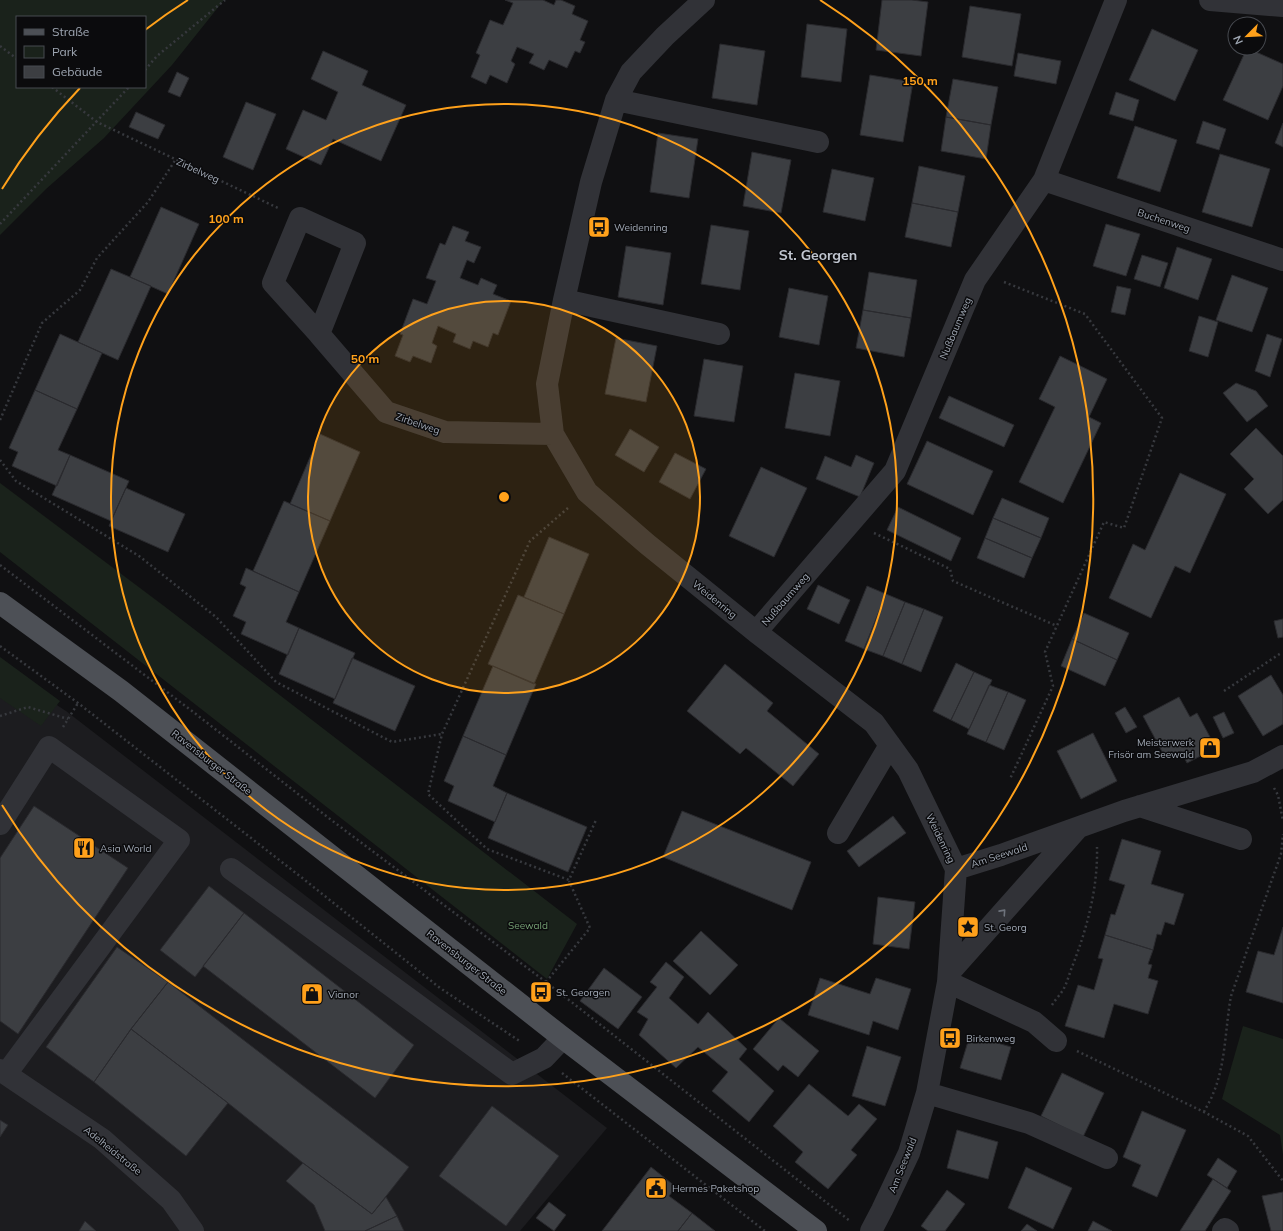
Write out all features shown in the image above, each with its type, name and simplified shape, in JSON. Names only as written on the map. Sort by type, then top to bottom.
[{"type":"main road","name":"Ravensburger Straße","points":[[0,603],[121,691],[564,1038],[816,1231]]},
{"type":"street","name":"Weidenring","points":[[704,0],[631,72],[616,100],[591,182],[564,300],[547,384],[553,434],[587,492],[647,544],[756,632],[874,723],[908,770],[956,868]]},
{"type":"street","name":"Nußbaumweg","points":[[756,632],[895,471],[975,280],[1044,180],[1116,0]]},
{"type":"street","points":[[1210,0],[1283,6]]},
{"type":"street","points":[[616,100],[818,142]]},
{"type":"street","name":"Buchenweg","points":[[1044,180],[1283,260]]},
{"type":"street","points":[[300,218],[355,243],[319,334]]},
{"type":"street","name":"Zirbelweg","points":[[300,218],[273,283],[386,412],[445,432],[553,434]]},
{"type":"street","points":[[564,300],[719,334]]},
{"type":"street","points":[[838,833],[890,745]]},
{"type":"street","points":[[0,824],[49,747],[179,840],[3,1072]]},
{"type":"street","name":"Am Seewald","points":[[871,1231],[909,1153],[927,1093],[949,977],[956,868],[1001,855],[1140,806],[1253,772],[1283,756]]},
{"type":"street","points":[[1140,806],[1241,839]]},
{"type":"street","points":[[1056,1041],[1034,1022],[949,977],[1083,826]]},
{"type":"street","points":[[231,869],[512,1074],[544,1058],[564,1038]]},
{"type":"street","name":"Adelheidstraße","points":[[3,1072],[102,1139],[171,1200],[193,1231]]},
{"type":"street","points":[[927,1093],[1029,1123],[1107,1158]]},
{"type":"street","points":[[1223,1231],[1225,1229],[1228,1231]]},
{"type":"path","points":[[146,69],[158,56],[225,0]]},
{"type":"path","points":[[0,46],[16,58]]},
{"type":"path","name":"Zirbelweg","points":[[53,88],[97,122],[300,218]]},
{"type":"path","points":[[0,224],[128,88]]},
{"type":"path","points":[[0,420],[42,324],[80,290],[97,258],[148,202],[176,159]]},
{"type":"path","points":[[980,272],[1085,314],[1162,418],[1124,528],[1104,522],[1045,652],[1053,686],[1010,779]]},
{"type":"path","points":[[0,460],[16,481],[139,556],[216,617],[276,682],[392,742],[442,734]]},
{"type":"path","points":[[546,982],[590,928],[569,880],[487,849],[428,794],[442,734],[530,541],[587,492]]},
{"type":"path","points":[[851,522],[950,569],[953,581],[1057,626]]},
{"type":"path","points":[[0,565],[192,711],[330,819],[546,982],[851,1222]]},
{"type":"path","points":[[0,646],[84,708],[440,988],[544,1058],[765,1231]]},
{"type":"path","points":[[1224,691],[1281,653]]},
{"type":"path","points":[[0,716],[28,707],[68,719]]},
{"type":"path","points":[[1262,767],[1278,795],[1283,821]]},
{"type":"path","points":[[569,880],[596,820]]},
{"type":"path","points":[[1034,1022],[1049,1009],[1063,990],[1076,958],[1087,922],[1098,864],[1097,847],[1083,826]]},
{"type":"path","points":[[1204,1112],[1213,1095],[1219,1074],[1225,1045],[1231,996],[1281,854],[1283,834]]},
{"type":"path","points":[[1056,1041],[1204,1112],[1248,1136],[1283,1181]]},
{"type":"shaded area","points":[[0,668],[66,711],[607,1128],[520,1231],[0,1231]]},
{"type":"green space","points":[[0,0],[224,0],[172,65],[104,138],[46,189],[0,235]]},
{"type":"green space","name":"Seewald","points":[[0,483],[164,606],[577,924],[547,979],[0,552]]},
{"type":"green space","points":[[0,657],[60,701],[41,726],[0,698]]},
{"type":"green space","points":[[1243,1026],[1283,1039],[1283,1155],[1280,1135],[1222,1099]]},
{"type":"building","points":[[505,0],[543,0],[554,5],[556,0],[561,0],[575,6],[572,14],[588,21],[580,40],[585,42],[580,53],[575,51],[567,68],[549,60],[544,70],[529,63],[534,54],[517,47],[511,61],[515,64],[507,83],[490,75],[486,84],[471,77],[480,55],[476,53],[490,20],[503,25],[513,3]]},
{"type":"building","points":[[882,0],[912,0],[928,2],[921,56],[876,50]]},
{"type":"building","points":[[970,6],[1021,14],[1012,66],[962,57]]},
{"type":"building","points":[[807,24],[847,29],[841,82],[801,77]]},
{"type":"building","points":[[1152,29],[1198,50],[1175,101],[1129,80]]},
{"type":"building","points":[[720,44],[765,51],[757,105],[712,98]]},
{"type":"building","points":[[323,51],[368,71],[362,85],[406,105],[381,161],[333,139],[321,165],[286,149],[303,110],[326,120],[338,92],[311,79]]},
{"type":"building","points":[[1018,53],[1061,61],[1056,84],[1014,76]]},
{"type":"building","points":[[1243,56],[1265,56],[1283,64],[1283,86],[1268,120],[1223,100]]},
{"type":"building","points":[[177,72],[189,78],[180,97],[168,92]]},
{"type":"building","points":[[870,75],[913,82],[903,142],[860,135]]},
{"type":"building","points":[[953,79],[998,87],[991,125],[946,117]]},
{"type":"building","points":[[1116,92],[1139,100],[1133,121],[1109,114]]},
{"type":"building","points":[[246,102],[276,114],[253,170],[223,157]]},
{"type":"building","points":[[136,112],[165,125],[158,139],[129,127]]},
{"type":"building","points":[[946,117],[991,125],[986,159],[941,151]]},
{"type":"building","points":[[1203,121],[1226,129],[1219,150],[1196,143]]},
{"type":"building","points":[[1283,123],[1283,147],[1275,143]]},
{"type":"building","points":[[1135,126],[1177,140],[1160,192],[1117,178]]},
{"type":"building","points":[[658,133],[698,139],[689,198],[650,192]]},
{"type":"building","points":[[752,152],[791,160],[781,213],[743,206]]},
{"type":"building","points":[[1220,154],[1270,169],[1252,227],[1202,212]]},
{"type":"building","points":[[919,166],[965,176],[958,212],[912,203]]},
{"type":"building","points":[[832,169],[874,178],[865,221],[823,212]]},
{"type":"building","points":[[912,203],[958,212],[951,247],[905,237]]},
{"type":"building","points":[[161,207],[199,224],[168,294],[130,277]]},
{"type":"building","points":[[1106,224],[1140,234],[1126,276],[1093,266]]},
{"type":"building","points":[[711,225],[749,231],[740,290],[701,284]]},
{"type":"building","points":[[453,226],[469,232],[465,241],[481,247],[474,263],[467,260],[460,278],[478,285],[481,278],[497,285],[493,294],[511,301],[498,335],[493,333],[488,347],[473,341],[470,349],[453,342],[456,334],[438,326],[432,343],[437,346],[431,363],[413,356],[410,362],[395,356],[403,335],[400,334],[413,299],[427,304],[436,281],[426,278],[440,243],[445,245]]},
{"type":"building","points":[[626,246],[671,253],[663,305],[618,297]]},
{"type":"building","points":[[1177,247],[1212,259],[1198,300],[1164,288]]},
{"type":"building","points":[[1142,255],[1168,263],[1160,287],[1134,279]]},
{"type":"building","points":[[111,269],[151,286],[118,360],[78,342]]},
{"type":"building","points":[[869,272],[917,280],[911,318],[863,310]]},
{"type":"building","points":[[1232,275],[1268,288],[1252,332],[1216,320]]},
{"type":"building","points":[[1117,286],[1131,289],[1125,315],[1111,312]]},
{"type":"building","points":[[789,288],[828,296],[819,345],[779,337]]},
{"type":"building","points":[[863,310],[911,318],[904,357],[856,348]]},
{"type":"building","points":[[1199,316],[1218,322],[1208,357],[1189,351]]},
{"type":"building","points":[[60,334],[102,353],[77,409],[35,390]]},
{"type":"building","points":[[1267,334],[1282,339],[1270,377],[1255,371]]},
{"type":"building","points":[[616,338],[657,346],[646,402],[605,394]]},
{"type":"building","points":[[1060,356],[1107,379],[1089,417],[1101,423],[1063,503],[1019,482],[1055,407],[1039,399]]},
{"type":"building","points":[[704,359],[743,366],[734,422],[694,416]]},
{"type":"building","points":[[795,373],[840,381],[830,436],[785,428]]},
{"type":"building","points":[[1236,383],[1256,391],[1268,406],[1247,422],[1223,393]]},
{"type":"building","points":[[35,390],[77,409],[58,450],[70,455],[57,486],[12,466],[18,452],[9,448]]},
{"type":"building","points":[[949,396],[1014,425],[1004,447],[939,418]]},
{"type":"building","points":[[1256,428],[1283,456],[1283,500],[1268,514],[1244,489],[1254,479],[1230,454]]},
{"type":"building","points":[[630,429],[659,447],[644,472],[615,455]]},
{"type":"building","points":[[320,434],[360,452],[330,521],[290,504]]},
{"type":"building","points":[[927,441],[993,471],[973,515],[907,484]]},
{"type":"building","points":[[675,453],[706,469],[690,499],[659,482]]},
{"type":"building","points":[[70,455],[129,481],[111,521],[52,495]]},
{"type":"building","points":[[856,455],[874,463],[860,497],[816,479],[825,456],[851,467]]},
{"type":"building","points":[[761,467],[807,488],[774,557],[729,536]]},
{"type":"building","points":[[1180,473],[1226,494],[1190,573],[1175,566],[1151,618],[1109,598],[1133,544],[1145,550]]},
{"type":"building","points":[[126,488],[185,514],[168,552],[109,526]]},
{"type":"building","points":[[1002,498],[1049,518],[1041,538],[993,518]]},
{"type":"building","points":[[284,501],[330,521],[299,592],[253,571]]},
{"type":"building","points":[[898,507],[961,538],[951,561],[887,530]]},
{"type":"building","points":[[993,518],[1041,538],[1032,558],[985,538]]},
{"type":"building","points":[[549,537],[589,554],[564,614],[524,597]]},
{"type":"building","points":[[985,538],[1032,558],[1024,578],[977,558]]},
{"type":"building","points":[[246,568],[299,592],[286,622],[299,628],[288,655],[241,634],[246,622],[233,616],[246,587],[240,584]]},
{"type":"building","points":[[818,585],[850,600],[839,624],[807,609]]},
{"type":"building","points":[[867,586],[886,594],[864,649],[845,641]]},
{"type":"building","points":[[886,594],[905,602],[883,656],[864,649]]},
{"type":"building","points":[[518,595],[564,614],[534,684],[488,664]]},
{"type":"building","points":[[905,602],[924,609],[902,664],[883,656]]},
{"type":"building","points":[[924,609],[943,617],[921,672],[902,664]]},
{"type":"building","points":[[1084,613],[1129,633],[1117,660],[1072,639]]},
{"type":"building","points":[[1283,619],[1283,637],[1278,638],[1274,621]]},
{"type":"building","points":[[299,628],[355,653],[335,699],[279,674]]},
{"type":"building","points":[[1072,639],[1117,660],[1105,686],[1061,666]]},
{"type":"building","points":[[352,658],[415,686],[395,731],[333,703]]},
{"type":"building","points":[[956,663],[974,672],[951,720],[933,711]]},
{"type":"building","points":[[725,664],[773,703],[767,711],[819,754],[793,786],[746,748],[740,754],[687,711]]},
{"type":"building","points":[[493,666],[536,684],[506,755],[463,736]]},
{"type":"building","points":[[974,672],[992,680],[969,729],[951,720]]},
{"type":"building","points":[[1271,675],[1283,695],[1283,724],[1263,736],[1238,696]]},
{"type":"building","points":[[989,685],[1008,692],[986,742],[967,734]]},
{"type":"building","points":[[1008,692],[1026,700],[1004,750],[986,742]]},
{"type":"building","points":[[1179,697],[1190,717],[1197,713],[1216,748],[1187,763],[1181,751],[1166,759],[1143,716]]},
{"type":"building","points":[[1125,707],[1137,727],[1126,733],[1115,713]]},
{"type":"building","points":[[1224,712],[1234,733],[1223,738],[1213,717]]},
{"type":"building","points":[[1093,733],[1117,781],[1081,799],[1057,751]]},
{"type":"building","points":[[463,736],[506,755],[493,786],[507,793],[495,822],[448,801],[454,786],[444,781]]},
{"type":"building","points":[[507,793],[587,827],[568,872],[488,838]]},
{"type":"building","points":[[34,806],[128,868],[18,1034],[0,1021],[0,858]]},
{"type":"building","points":[[682,811],[811,862],[792,910],[663,857]]},
{"type":"building","points":[[893,816],[906,833],[859,867],[847,851]]},
{"type":"building","points":[[1122,839],[1161,851],[1151,884],[1184,894],[1174,925],[1165,922],[1161,935],[1157,934],[1153,950],[1105,935],[1111,914],[1115,915],[1125,885],[1109,880]]},
{"type":"building","points":[[209,886],[244,913],[195,977],[160,950]]},
{"type":"building","points":[[878,897],[915,902],[909,949],[873,944]]},
{"type":"building","points":[[244,913],[414,1045],[375,1098],[203,966]]},
{"type":"building","points":[[1283,927],[1283,1003],[1246,992],[1258,951],[1274,955]]},
{"type":"building","points":[[701,931],[738,965],[710,995],[673,961]]},
{"type":"building","points":[[1105,935],[1153,950],[1148,964],[1152,965],[1148,978],[1158,981],[1148,1014],[1114,1004],[1104,1038],[1065,1026],[1078,985],[1094,990],[1103,959],[1098,958]]},
{"type":"building","points":[[117,947],[168,982],[131,1029],[94,1082],[46,1047]]},
{"type":"building","points":[[666,962],[684,977],[669,998],[698,1024],[708,1012],[747,1049],[739,1059],[774,1091],[749,1122],[712,1091],[728,1072],[698,1047],[676,1068],[639,1035],[648,1019],[637,1012],[657,987],[650,982]]},
{"type":"building","points":[[604,968],[642,997],[618,1029],[580,1001]]},
{"type":"building","points":[[820,978],[870,994],[876,978],[911,989],[898,1030],[873,1021],[869,1035],[808,1015]]},
{"type":"building","points":[[168,982],[409,1167],[372,1214],[303,1163],[228,1103],[131,1029]]},
{"type":"building","points":[[779,1018],[819,1051],[798,1077],[783,1065],[778,1071],[753,1049]]},
{"type":"building","points":[[131,1029],[228,1103],[186,1156],[94,1082]]},
{"type":"building","points":[[970,1035],[1011,1047],[1001,1080],[960,1068]]},
{"type":"building","points":[[867,1046],[901,1057],[885,1106],[852,1096]]},
{"type":"building","points":[[1062,1073],[1104,1093],[1083,1137],[1041,1116]]},
{"type":"building","points":[[809,1084],[848,1116],[859,1104],[877,1119],[851,1150],[857,1155],[828,1189],[795,1162],[803,1152],[773,1126]]},
{"type":"building","points":[[492,1106],[559,1156],[506,1226],[439,1176]]},
{"type":"building","points":[[1142,1111],[1186,1130],[1157,1197],[1132,1186],[1141,1165],[1123,1157]]},
{"type":"building","points":[[0,1120],[8,1125],[0,1137]]},
{"type":"building","points":[[957,1130],[998,1142],[988,1179],[947,1168]]},
{"type":"building","points":[[1218,1158],[1237,1171],[1227,1188],[1207,1175]]},
{"type":"building","points":[[303,1163],[372,1214],[386,1197],[397,1216],[365,1231],[325,1231],[314,1205],[286,1181]]},
{"type":"building","points":[[651,1167],[676,1187],[669,1196],[692,1213],[678,1231],[602,1231]]},
{"type":"building","points":[[1026,1167],[1072,1188],[1053,1229],[1008,1208]]},
{"type":"building","points":[[1213,1179],[1231,1191],[1205,1231],[1180,1231]]},
{"type":"building","points":[[947,1190],[965,1204],[945,1231],[928,1231],[921,1226]]},
{"type":"building","points":[[1283,1192],[1283,1231],[1271,1231],[1262,1196]]},
{"type":"building","points":[[549,1202],[566,1215],[554,1231],[536,1218]]},
{"type":"building","points":[[692,1213],[715,1231],[678,1231]]},
{"type":"building","points":[[397,1216],[404,1231],[365,1231]]},
{"type":"building","points":[[85,1221],[96,1231],[79,1231]]},
{"type":"building","points":[[1093,1221],[1112,1231],[1088,1231]]},
{"type":"building","points":[[1027,1224],[1037,1231],[1021,1231]]},
{"type":"place","name":"Weidenring","points":[[599,227]]},
{"type":"place","name":"Meisterwerk Frisör am Seewald","points":[[1210,748]]},
{"type":"place","name":"Asia World","points":[[84,848]]},
{"type":"place","name":"St. Georg","points":[[968,927]]},
{"type":"place","name":"St. Georgen","points":[[541,992]]},
{"type":"place","name":"Vianor","points":[[312,994]]},
{"type":"place","name":"Birkenweg","points":[[950,1038]]},
{"type":"place","name":"Hermes Paketshop","points":[[656,1188]]},
{"type":"district","name":"St. Georgen","points":[[818,255]]}]
